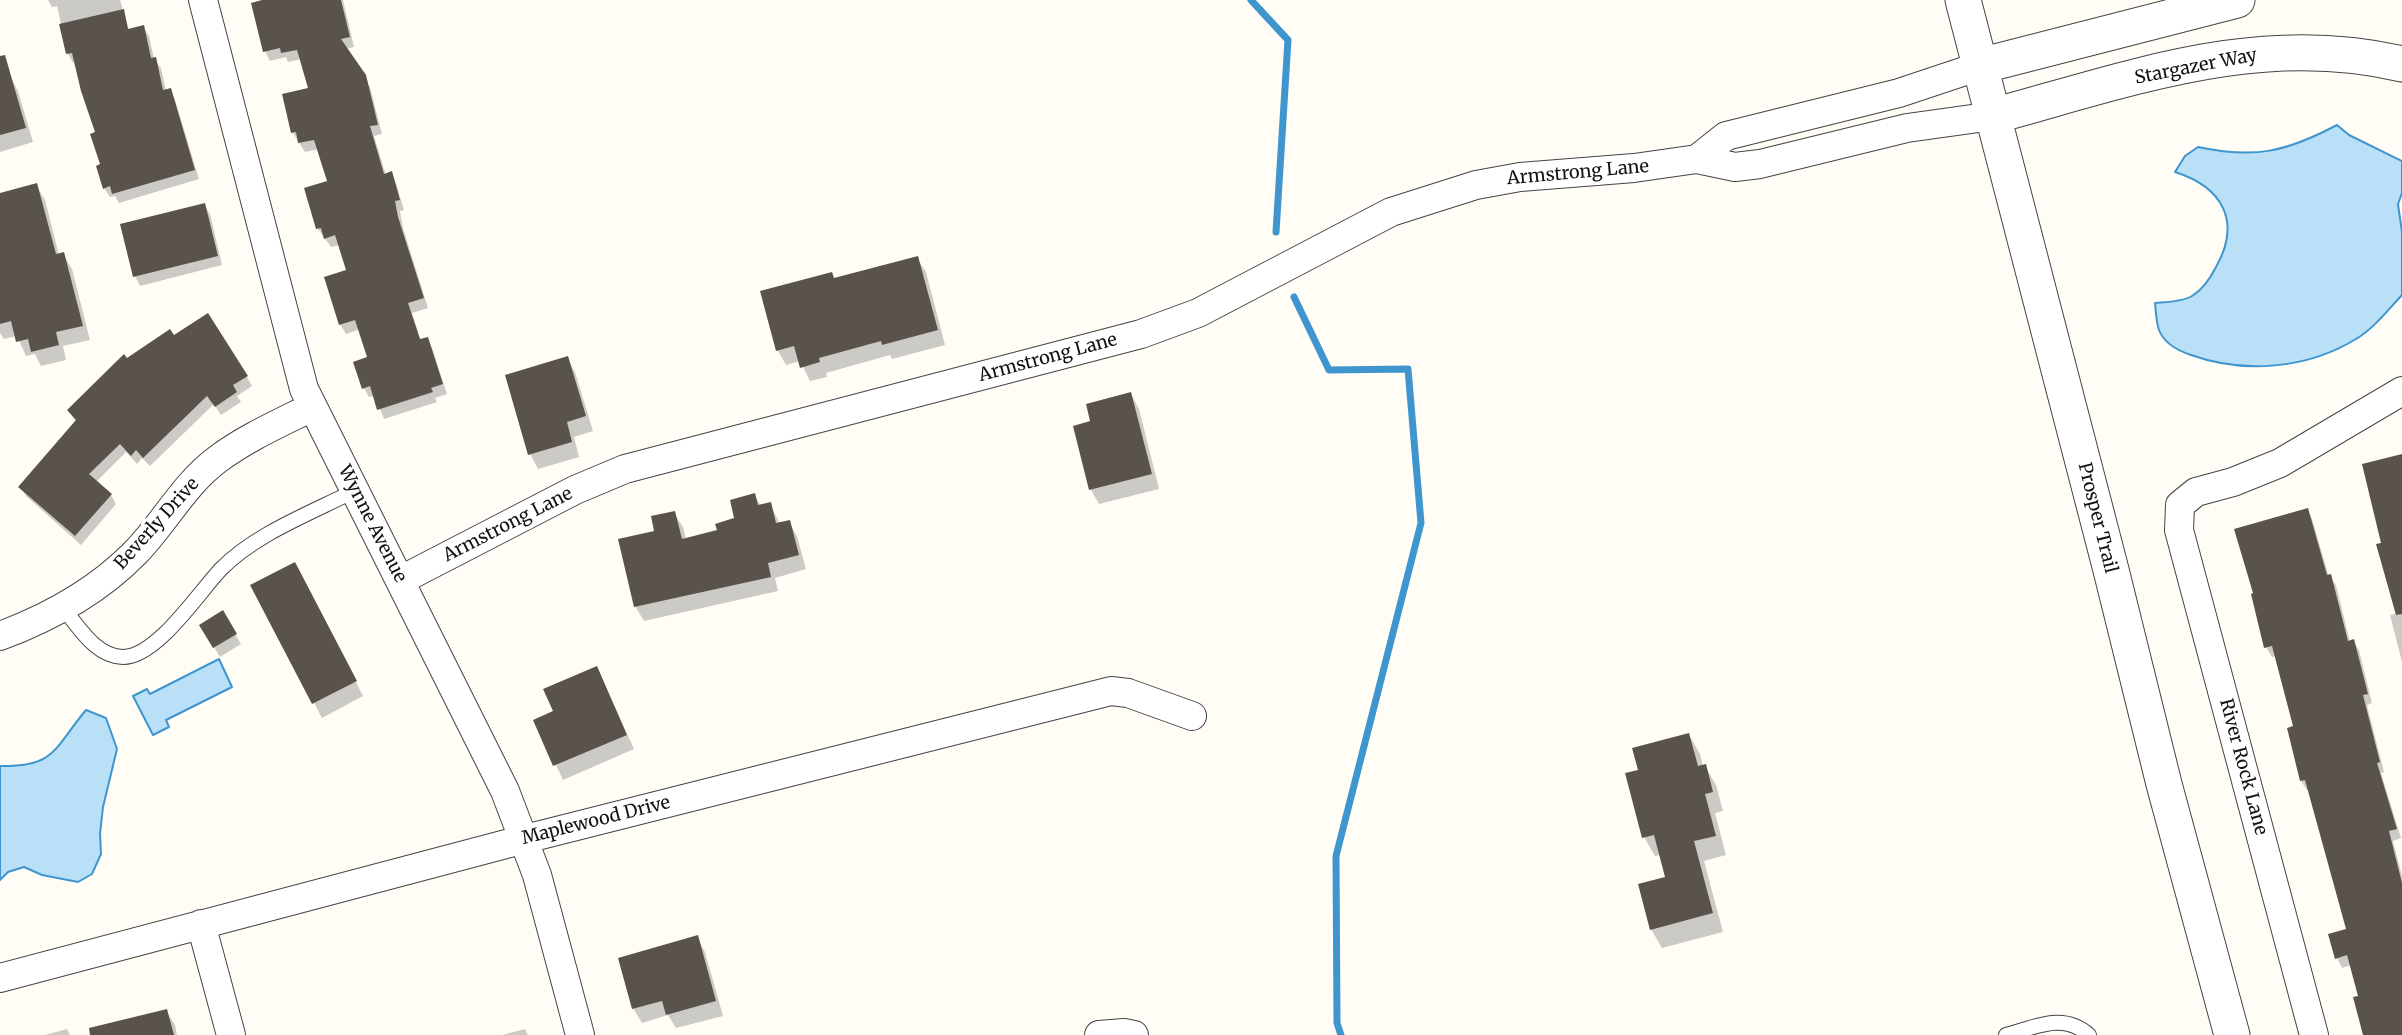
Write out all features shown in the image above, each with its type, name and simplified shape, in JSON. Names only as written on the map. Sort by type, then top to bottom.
[{"type":"street","name":"Wynne Avenue","points":[[203,0],[296,362],[312,407],[497,773],[525,839],[549,915],[580,1035]]},
{"type":"street","name":"Prosper Trail","points":[[1962,0],[2164,783],[2232,1035]]},
{"type":"street","points":[[1980,66],[2237,0]]},
{"type":"street","name":"Stargazer Way","points":[[1993,116],[2159,71],[2229,56],[2324,52],[2372,57],[2402,64]]},
{"type":"street","name":"Armstrong Lane","points":[[1697,159],[1726,136],[1899,93],[1980,66]]},
{"type":"street","name":"Armstrong Lane","points":[[401,580],[600,477],[1141,334],[1180,321],[1391,212],[1417,202],[1498,180],[1634,169],[1697,159],[1735,167],[1760,164],[1907,128],[1993,116]]},
{"type":"street","name":"River Rock Lane","points":[[2314,1035],[2179,530],[2180,505],[2196,492],[2233,482],[2270,467],[2402,391]]},
{"type":"street","name":"Beverly Drive","points":[[3,626],[63,608],[99,584],[136,552],[195,480],[217,460],[251,438],[312,407]]},
{"type":"street","name":"Maplewood Drive","points":[[0,978],[525,839],[1111,691],[1140,696],[1192,716]]},
{"type":"street","points":[[201,924],[231,1035]]},
{"type":"street","points":[[1099,1035],[1134,1035]]},
{"type":"lane","points":[[63,608],[102,651],[124,657],[134,655],[144,650],[174,624],[220,570],[244,549],[354,491]]},
{"type":"lane","points":[[2012,1034],[2064,1022],[2071,1023],[2089,1035]]},
{"type":"water","points":[[2337,125],[2349,135],[2402,161],[2402,193],[2398,204],[2402,232],[2402,295],[2374,325],[2356,339],[2317,357],[2296,362],[2232,365],[2191,355],[2172,346],[2159,330],[2155,303],[2184,299],[2199,290],[2216,267],[2227,235],[2223,208],[2215,197],[2205,187],[2175,172],[2185,156],[2198,147],[2218,151],[2270,151],[2302,142]]},
{"type":"water","points":[[219,659],[232,687],[166,720],[169,727],[153,735],[133,696],[147,689],[150,694]]},
{"type":"water","points":[[86,710],[106,718],[117,749],[103,807],[101,854],[92,874],[78,882],[42,875],[24,867],[8,872],[0,880],[0,766],[33,763],[43,759],[52,753]]},
{"type":"building","points":[[262,0],[341,0],[350,37],[341,39],[366,75],[378,125],[370,126],[384,174],[392,171],[400,200],[395,201],[398,217],[424,298],[408,303],[420,339],[428,337],[443,384],[431,388],[433,392],[377,410],[370,386],[362,389],[353,362],[367,357],[355,320],[339,325],[324,277],[346,270],[335,235],[324,239],[321,228],[316,229],[304,188],[327,181],[314,140],[298,143],[296,132],[291,133],[282,94],[308,88],[297,50],[281,53],[280,48],[263,52],[251,3]]},
{"type":"building","points":[[124,9],[128,29],[144,25],[151,58],[156,57],[163,90],[171,88],[195,170],[112,194],[110,186],[103,189],[96,166],[100,164],[90,134],[95,132],[72,53],[66,54],[59,24]]},
{"type":"building","points":[[5,55],[26,128],[0,135],[0,56]]},
{"type":"building","points":[[37,183],[56,254],[64,252],[83,326],[56,332],[59,345],[31,352],[28,339],[16,342],[11,321],[0,324],[0,193]]},
{"type":"building","points":[[205,203],[218,256],[133,277],[120,224]]},
{"type":"building","points":[[918,256],[938,330],[882,345],[881,341],[819,358],[820,362],[800,368],[794,346],[776,351],[760,291],[832,272],[834,278]]},
{"type":"building","points":[[208,313],[248,376],[233,385],[237,392],[215,407],[207,396],[143,458],[136,450],[131,456],[120,444],[89,474],[112,494],[75,536],[18,487],[76,420],[67,410],[124,354],[127,358],[170,329],[174,335]]},
{"type":"building","points":[[568,356],[586,416],[567,422],[572,442],[528,455],[505,375]]},
{"type":"building","points":[[1131,392],[1152,474],[1089,490],[1073,426],[1090,421],[1086,404]]},
{"type":"building","points":[[2402,454],[2402,614],[2396,615],[2376,544],[2381,543],[2362,464]]},
{"type":"building","points":[[755,493],[758,505],[771,502],[776,523],[790,520],[799,555],[768,563],[771,577],[634,607],[618,539],[654,531],[651,516],[675,511],[682,539],[717,530],[715,524],[734,518],[730,500]]},
{"type":"building","points":[[2308,508],[2327,575],[2331,574],[2348,641],[2354,639],[2368,694],[2363,695],[2380,762],[2377,763],[2397,829],[2389,831],[2402,883],[2402,1035],[2363,1035],[2353,997],[2358,996],[2347,955],[2335,959],[2328,934],[2346,929],[2305,780],[2300,781],[2287,728],[2293,726],[2272,646],[2264,648],[2251,594],[2253,593],[2234,529]]},
{"type":"building","points":[[295,562],[357,681],[312,704],[250,585]]},
{"type":"building","points":[[223,610],[237,634],[213,648],[199,625]]},
{"type":"building","points":[[597,666],[627,735],[553,766],[533,720],[553,711],[543,689]]},
{"type":"building","points":[[1689,733],[1698,766],[1706,764],[1713,792],[1705,794],[1716,836],[1694,841],[1713,913],[1650,930],[1638,884],[1665,877],[1654,835],[1642,838],[1625,773],[1638,770],[1632,748]]},
{"type":"building","points":[[698,935],[716,1001],[666,1015],[662,1001],[632,1009],[618,958]]},
{"type":"building","points":[[167,1009],[174,1035],[90,1035],[89,1028]]},
{"type":"waterway","points":[[1251,0],[1288,40],[1276,232]]},
{"type":"waterway","points":[[1294,297],[1329,370],[1408,369],[1421,523],[1336,856],[1337,1023],[1341,1035]]}]
